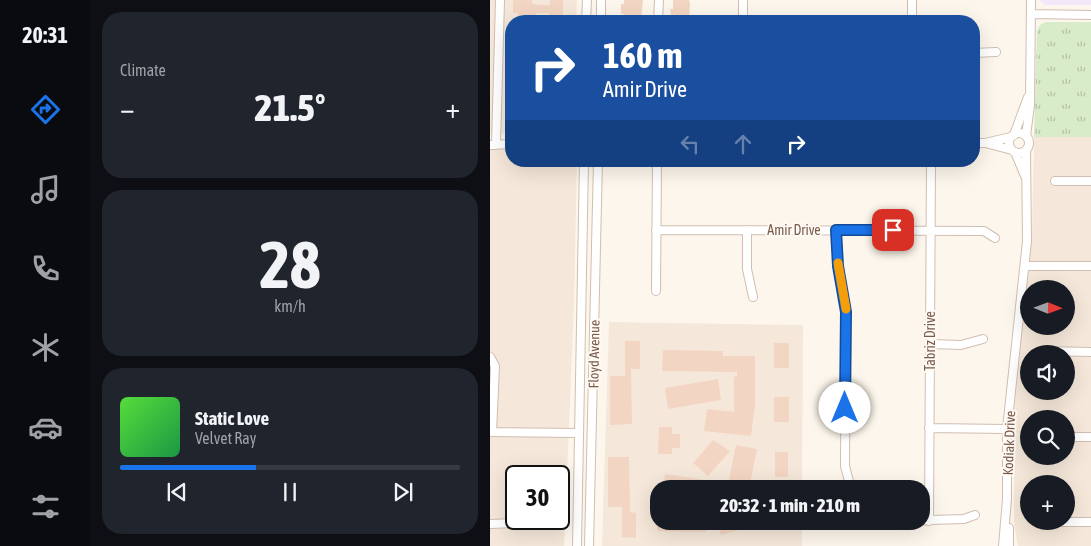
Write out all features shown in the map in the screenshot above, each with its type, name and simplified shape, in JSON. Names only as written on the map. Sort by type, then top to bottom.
[{"type":"street","points":[[493,145],[494,58],[500,0]]},
{"type":"street","points":[[586,15],[587,0]]},
{"type":"street","points":[[601,15],[602,0]]},
{"type":"street","points":[[658,15],[659,0]]},
{"type":"street","points":[[743,0],[743,15]]},
{"type":"street","points":[[912,0],[912,15]]},
{"type":"street","points":[[1026,136],[1031,0]]},
{"type":"street","points":[[1031,14],[1091,15]]},
{"type":"street","points":[[980,53],[996,52]]},
{"type":"street","points":[[1013,151],[1010,144],[1012,136],[1029,95]]},
{"type":"street","points":[[980,143],[1020,133],[1026,136],[1029,141],[1026,150],[1021,153],[985,143]]},
{"type":"street","name":"Kodiak Drive","points":[[1010,546],[1007,499],[1007,429],[1025,266],[1026,150]]},
{"type":"street","name":"Kodiak Drive","points":[[1013,151],[1026,178]]},
{"type":"street","name":"Floyd Avenue","points":[[576,546],[584,167]]},
{"type":"street","name":"Floyd Avenue","points":[[589,546],[598,167]]},
{"type":"street","points":[[656,291],[657,167]]},
{"type":"street","name":"Tabriz Drive","points":[[929,480],[931,167]]},
{"type":"street","points":[[1055,181],[1091,181]]},
{"type":"street","name":"Amir Drive","points":[[656,230],[984,231],[996,238]]},
{"type":"street","points":[[747,230],[748,270],[753,297]]},
{"type":"street","points":[[836,230],[838,266],[846,312],[845,466],[849,480]]},
{"type":"street","points":[[1025,266],[1091,266]]},
{"type":"street","points":[[930,344],[961,345],[983,339]]},
{"type":"street","points":[[1075,352],[1091,352]]},
{"type":"street","points":[[491,358],[495,366],[491,432],[579,433]]},
{"type":"street","points":[[929,428],[1007,429]]},
{"type":"street","points":[[1075,437],[1091,437]]},
{"type":"street","name":"Kodiak Drive","points":[[1003,546],[1007,499]]},
{"type":"street","points":[[930,521],[964,519],[975,515]]},
{"type":"street","points":[[1075,522],[1091,522]]},
{"type":"street","points":[[490,524],[505,524]]},
{"type":"shaded area","points":[[490,0],[577,0],[576,15],[505,15],[505,134],[490,134]]},
{"type":"shaded area","points":[[1039,0],[1091,0],[1091,5],[1045,5]]},
{"type":"shaded area","points":[[1034,137],[1091,137],[1091,546],[1018,546],[1014,524],[1014,410],[1020,352],[1020,400],[1075,400],[1075,345],[1021,345],[1022,335],[1075,335],[1075,280],[1027,280],[1032,235]]},
{"type":"shaded area","points":[[490,147],[505,147],[505,167],[577,167],[574,306],[567,465],[505,465],[505,530],[565,530],[564,546],[490,546]]},
{"type":"shaded area","points":[[609,322],[803,325],[802,480],[650,480],[650,530],[802,530],[802,546],[602,546]]},
{"type":"green space","points":[[1046,22],[1091,22],[1091,137],[1034,137],[1037,30],[1041,24]]},
{"type":"building","points":[[513,0],[532,0],[532,3],[537,5],[550,5],[550,0],[563,0],[563,15],[536,13],[536,15],[518,15],[518,13],[513,13]]},
{"type":"building","points":[[624,0],[643,0],[642,15],[621,14],[621,4],[624,4]]},
{"type":"building","points":[[673,0],[689,0],[689,15],[671,15],[670,9],[673,9]]},
{"type":"building","points":[[625,341],[640,341],[640,369],[631,369],[632,424],[610,425],[610,376],[625,376]]},
{"type":"building","points":[[774,343],[789,343],[789,368],[774,368]]},
{"type":"building","points":[[663,350],[723,351],[723,356],[755,356],[755,405],[751,436],[704,431],[707,409],[734,412],[734,377],[737,376],[737,372],[662,371]]},
{"type":"building","points":[[718,379],[721,400],[668,409],[665,388]]},
{"type":"building","points":[[774,397],[789,397],[789,422],[774,422]]},
{"type":"building","points":[[659,427],[672,427],[672,434],[680,434],[680,448],[672,448],[672,454],[658,454]]},
{"type":"building","points":[[713,440],[730,451],[708,476],[693,463]]},
{"type":"building","points":[[736,445],[757,449],[751,480],[729,480]]},
{"type":"building","points":[[775,452],[788,452],[788,477],[775,477]]},
{"type":"building","points":[[608,457],[629,457],[630,512],[636,513],[636,538],[622,537],[622,507],[608,507]]},
{"type":"building","points":[[665,474],[705,480],[664,480]]},
{"type":"building","points":[[706,530],[706,532],[657,531]]},
{"type":"building","points":[[719,530],[738,530],[721,535]]},
{"type":"slow traffic","points":[[838,263],[846,309]]},
{"type":"route","points":[[845,408],[846,312],[838,266],[836,230],[893,230]]}]
